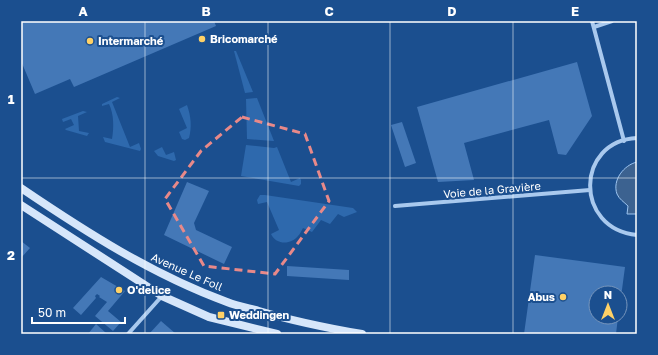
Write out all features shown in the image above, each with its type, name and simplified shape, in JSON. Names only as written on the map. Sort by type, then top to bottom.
[{"type":"main road","name":"Avenue Le Foll","points":[[21,188],[136,261],[189,287],[228,302],[273,315],[362,334]]},
{"type":"main road","points":[[21,205],[162,296],[209,317],[277,334]]},
{"type":"street","points":[[592,21],[624,140]]},
{"type":"street","points":[[594,27],[612,21]]},
{"type":"street","points":[[637,138],[624,140],[608,149],[597,161],[591,178],[590,190],[596,210],[605,221],[617,230],[637,235]]},
{"type":"street","name":"Voie de la Gravière","points":[[395,206],[590,190]]},
{"type":"street","points":[[128,334],[162,296]]},
{"type":"highlighted area","points":[[242,117],[305,134],[329,201],[275,274],[204,266],[165,199],[201,151]]},
{"type":"shaded area","points":[[234,51],[236,51],[253,92],[245,93]]},
{"type":"shaded area","points":[[117,97],[120,98],[112,102],[130,147],[139,143],[141,149],[140,151],[105,142],[103,137],[112,139],[113,121],[109,104],[102,106],[102,104]]},
{"type":"shaded area","points":[[257,98],[274,141],[247,139],[246,99]]},
{"type":"shaded area","points":[[187,105],[191,130],[189,138],[185,140],[182,139],[179,132],[187,128],[179,109]]},
{"type":"shaded area","points":[[83,111],[87,112],[78,116],[79,131],[89,133],[87,136],[66,130],[65,129],[74,125],[71,119],[63,122],[62,119]]},
{"type":"shaded area","points":[[246,145],[277,147],[291,182],[300,178],[301,184],[299,186],[241,176]]},
{"type":"shaded area","points":[[162,147],[166,155],[174,152],[176,160],[174,161],[158,156],[154,151]]},
{"type":"shaded area","points":[[637,162],[637,214],[627,214],[628,206],[618,196],[616,184],[620,174],[628,166]]},
{"type":"shaded area","points":[[260,195],[353,208],[357,212],[344,217],[338,214],[330,224],[321,220],[312,232],[303,228],[292,241],[280,242],[273,238],[271,234],[279,230],[267,202],[258,204],[257,200]]},
{"type":"building","name":"Intermarché","points":[[21,21],[214,21],[216,26],[74,87],[70,79],[35,94],[21,61]]},
{"type":"building","points":[[577,62],[592,116],[566,155],[558,154],[549,120],[464,143],[474,180],[438,182],[417,107]]},
{"type":"building","points":[[402,122],[416,163],[405,167],[391,125]]},
{"type":"building","points":[[187,182],[209,191],[194,223],[196,230],[232,247],[224,264],[164,235]]},
{"type":"building","points":[[21,241],[30,248],[21,258]]},
{"type":"building","name":"Abus","points":[[535,255],[625,267],[623,285],[588,285],[588,325],[617,325],[616,334],[524,334]]},
{"type":"building","points":[[287,266],[349,270],[349,280],[287,276]]},
{"type":"building","points":[[101,277],[125,291],[108,311],[121,322],[113,331],[95,316],[107,302],[97,294],[95,296],[96,298],[81,315],[73,308]]},
{"type":"building","points":[[161,321],[176,334],[149,334]]},
{"type":"building","points":[[96,324],[106,333],[105,334],[88,334]]},
{"type":"place","name":"Bricomarché","points":[[202,39]]},
{"type":"place","name":"Intermarché","points":[[90,41]]},
{"type":"place","name":"O'delice","points":[[119,290]]},
{"type":"place","name":"Abus","points":[[563,297]]},
{"type":"place","name":"Weddingen","points":[[221,315]]}]
